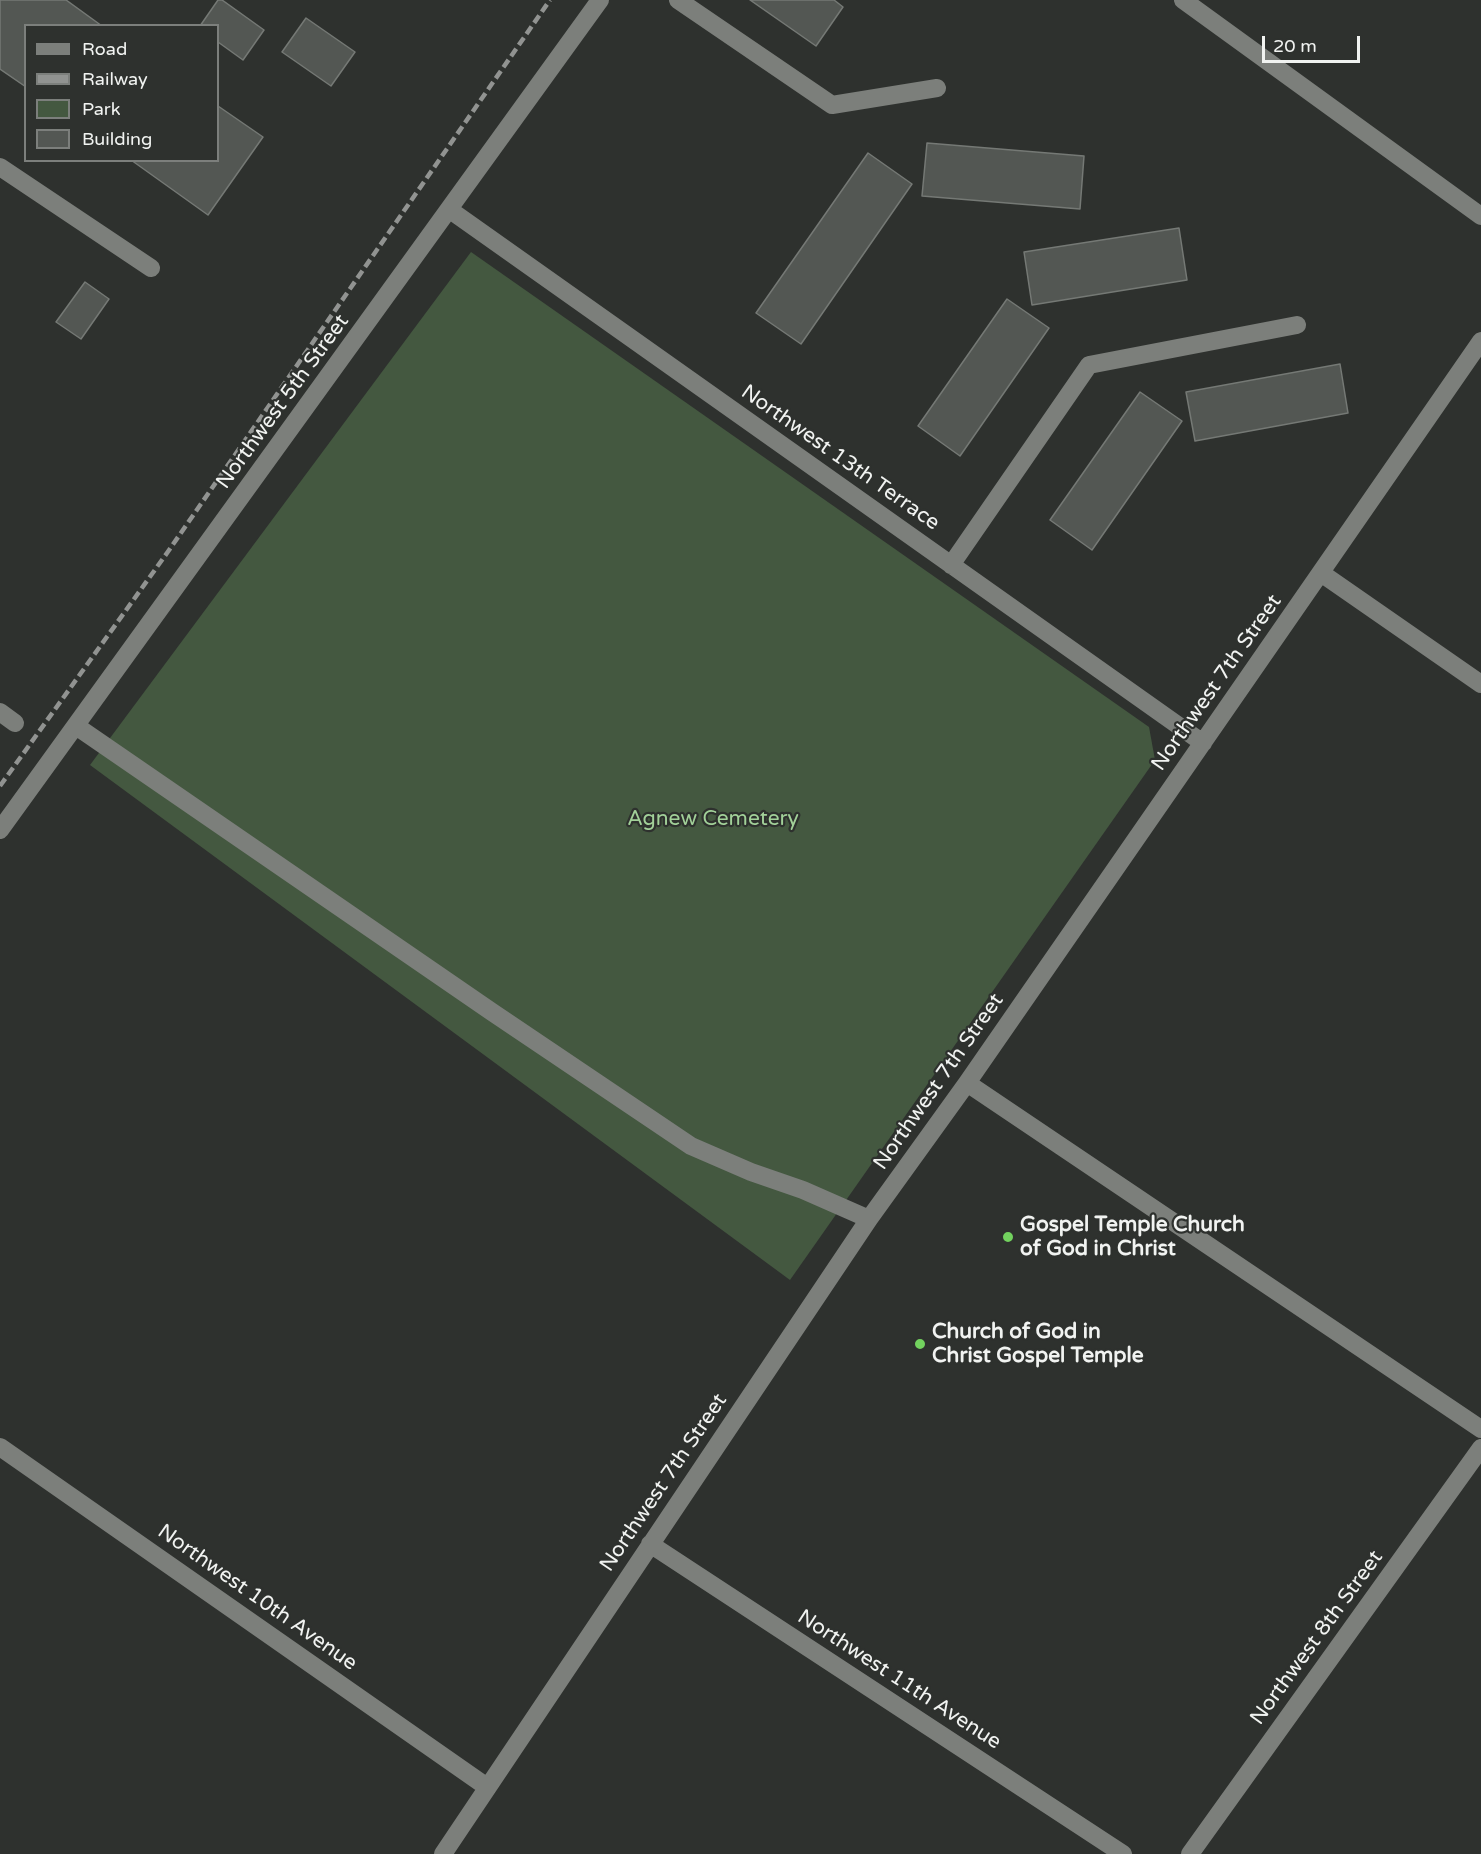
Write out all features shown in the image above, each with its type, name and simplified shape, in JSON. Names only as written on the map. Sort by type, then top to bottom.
[{"type":"street","name":"Northwest 5th Street","points":[[0,830],[600,0]]},
{"type":"street","points":[[678,0],[832,105],[937,88]]},
{"type":"street","points":[[1183,0],[1481,216]]},
{"type":"street","points":[[0,167],[151,268]]},
{"type":"street","name":"Northwest 13th Terrace","points":[[450,210],[1203,743]]},
{"type":"street","points":[[951,565],[1089,365],[1297,325]]},
{"type":"street","name":"Northwest 7th Street","points":[[443,1854],[869,1219],[967,1083],[1481,341]]},
{"type":"street","points":[[1321,573],[1481,684]]},
{"type":"street","points":[[0,712],[15,723]]},
{"type":"street","points":[[76,726],[691,1146],[869,1219]]},
{"type":"street","points":[[967,1083],[1481,1429]]},
{"type":"street","name":"Northwest 10th Avenue","points":[[0,1447],[487,1787]]},
{"type":"street","name":"Northwest 8th Street","points":[[1191,1854],[1481,1448]]},
{"type":"street","name":"Northwest 11th Avenue","points":[[650,1544],[1123,1854]]},
{"type":"green space","name":"Agnew Cemetery","points":[[471,252],[1149,727],[1155,760],[790,1280],[90,765]]},
{"type":"building","points":[[0,0],[66,0],[99,24],[24,24],[24,86],[0,69]]},
{"type":"building","points":[[218,0],[222,0],[264,30],[243,60],[219,43],[219,24],[201,24]]},
{"type":"building","points":[[750,0],[834,0],[843,7],[816,46]]},
{"type":"building","points":[[306,18],[355,52],[331,86],[282,52]]},
{"type":"building","points":[[219,107],[263,137],[208,215],[134,162],[219,162]]},
{"type":"building","points":[[927,143],[1084,156],[1080,209],[922,196]]},
{"type":"building","points":[[868,153],[912,184],[801,344],[756,313]]},
{"type":"building","points":[[1179,228],[1187,280],[1032,305],[1024,252]]},
{"type":"building","points":[[85,282],[109,299],[81,339],[56,322]]},
{"type":"building","points":[[1007,299],[1049,328],[960,456],[918,426]]},
{"type":"building","points":[[1340,364],[1348,413],[1195,441],[1186,392]]},
{"type":"building","points":[[1140,392],[1182,421],[1092,550],[1050,520]]},
{"type":"railway","points":[[0,786],[167,553],[550,0]]},
{"type":"place","name":"Gospel Temple Church of God in Christ","points":[[1008,1237]]},
{"type":"place","name":"Church of God in Christ Gospel Temple","points":[[920,1344]]}]
